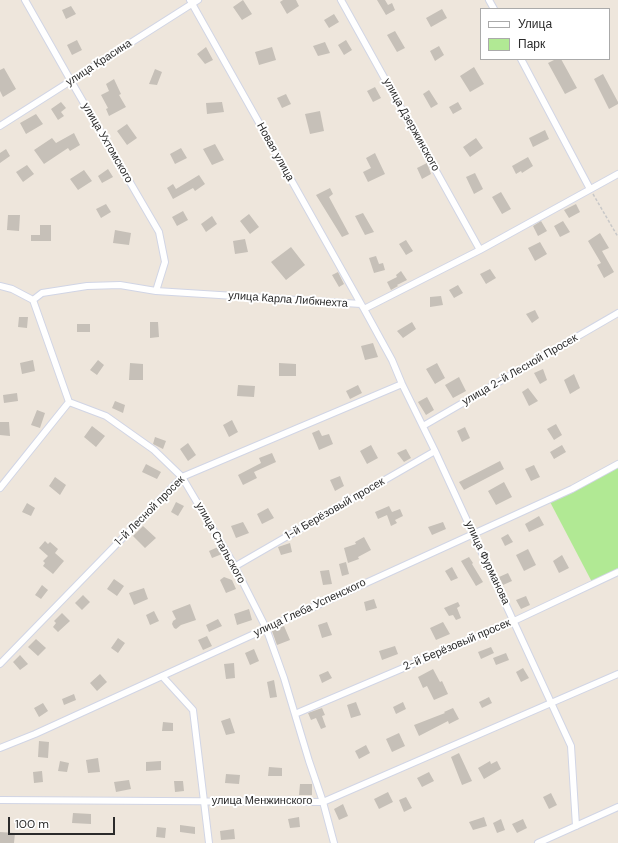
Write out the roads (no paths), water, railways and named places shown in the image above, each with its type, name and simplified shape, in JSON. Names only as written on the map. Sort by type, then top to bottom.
[{"type":"street","name":"улица Ухтомского","points":[[25,0],[159,232],[165,262],[156,291]]},
{"type":"street","name":"улица Красина","points":[[0,126],[190,2],[198,0]]},
{"type":"street","name":"улица Дзержинского","points":[[341,0],[480,250]]},
{"type":"street","name":"Новая улица","points":[[190,2],[363,307]]},
{"type":"street","points":[[522,60],[590,189]]},
{"type":"street","points":[[363,307],[480,250],[618,174]]},
{"type":"street","name":"улица Карла Либкнехта","points":[[33,300],[42,294],[87,286],[120,285],[156,291],[363,307]]},
{"type":"street","points":[[0,286],[12,289],[33,300],[69,402],[0,488]]},
{"type":"street","name":"улица Фурманова","points":[[363,307],[392,360],[571,746],[576,826]]},
{"type":"street","name":"улица 2-й Лесной Просек","points":[[423,426],[618,313]]},
{"type":"street","name":"1-й Лесной просек","points":[[0,664],[182,477],[402,384]]},
{"type":"street","name":"улица Стальского","points":[[69,402],[106,416],[154,450],[182,477],[234,567],[266,628],[284,678],[323,802],[334,843]]},
{"type":"street","name":"1-й Берёзовый просек","points":[[234,567],[435,451]]},
{"type":"street","name":"улица Глеба Успенского","points":[[0,748],[35,734],[572,489],[618,464]]},
{"type":"street","name":"2-й Берёзовый просек","points":[[295,714],[514,621],[618,572]]},
{"type":"street","name":"улица Менжинского","points":[[0,800],[323,802],[618,674]]},
{"type":"street","points":[[162,676],[193,710],[209,843]]},
{"type":"street","points":[[538,843],[618,807]]}]
